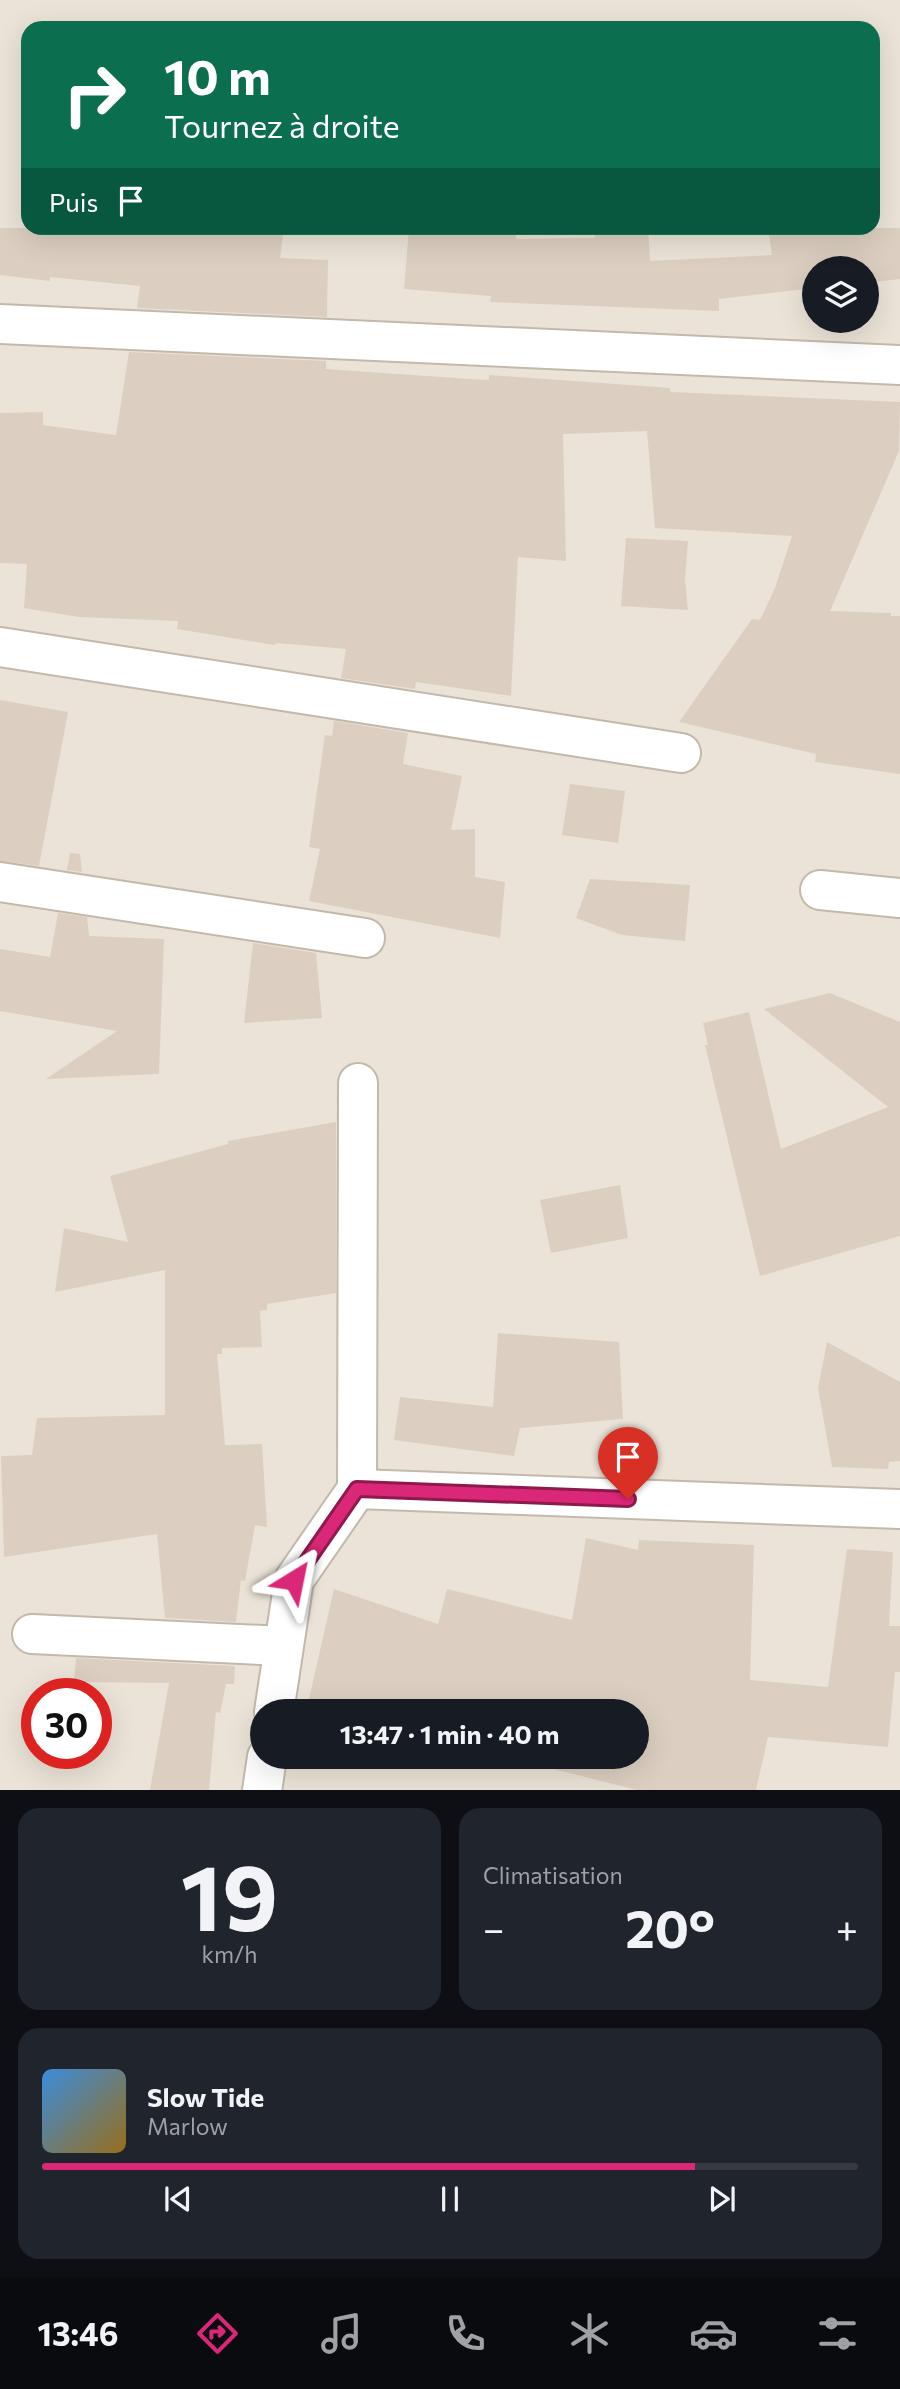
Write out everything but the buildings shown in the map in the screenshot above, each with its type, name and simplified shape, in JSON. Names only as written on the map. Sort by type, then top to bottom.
[{"type":"street","points":[[0,324],[900,365]]},
{"type":"street","points":[[0,647],[681,753]]},
{"type":"street","points":[[0,882],[365,939]]},
{"type":"street","points":[[820,890],[900,898]]},
{"type":"street","points":[[276,1699],[294,1580],[357,1489],[359,1083]]},
{"type":"street","points":[[357,1489],[900,1509]]},
{"type":"street","points":[[32,1634],[284,1646]]},
{"type":"street","points":[[263,1790],[266,1769]]},
{"type":"shaded area","points":[[0,0],[900,0],[900,1790],[0,1790]]},
{"type":"route","points":[[294,1580],[357,1489],[628,1499]]}]
